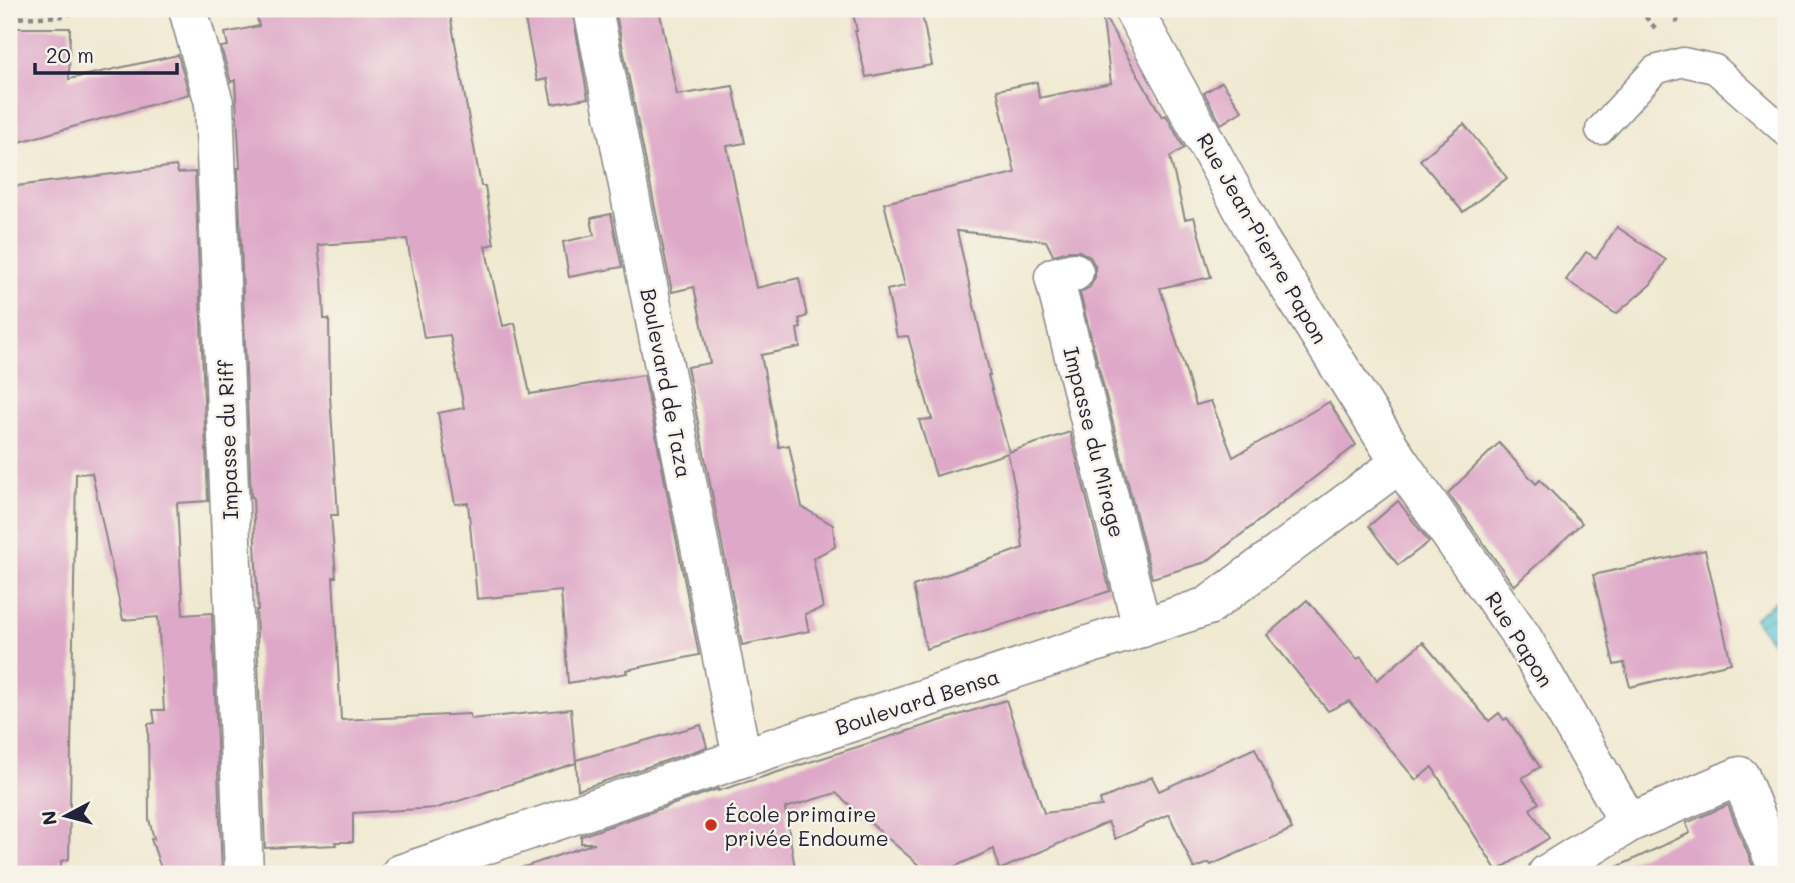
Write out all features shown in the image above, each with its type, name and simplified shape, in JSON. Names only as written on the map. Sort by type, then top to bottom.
[{"type":"street","name":"Impasse du Riff","points":[[188,9],[214,103],[244,874]]},
{"type":"street","name":"Boulevard de Taza","points":[[593,9],[742,758]]},
{"type":"street","name":"Rue Jean-Pierre Papon","points":[[1133,9],[1259,239],[1400,463]]},
{"type":"street","name":"Impasse du Mirage","points":[[1074,272],[1054,277],[1142,628]]},
{"type":"street","name":"Boulevard Bensa","points":[[400,874],[742,758],[1208,606],[1400,463]]},
{"type":"street","name":"Rue Papon","points":[[1400,463],[1522,637],[1629,823]]},
{"type":"street","points":[[1547,874],[1629,823],[1740,776],[1779,873],[1786,872]]},
{"type":"lane","points":[[1600,130],[1655,70],[1683,62],[1715,69],[1786,132]]},
{"type":"path","points":[[9,18],[68,16],[76,9]]},
{"type":"path","points":[[1676,23],[1682,9]]},
{"type":"water","points":[[1777,600],[1786,611],[1786,660],[1754,619]]},
{"type":"building","points":[[255,9],[449,9],[481,186],[485,186],[494,244],[485,246],[503,326],[515,323],[530,394],[644,375],[699,655],[626,670],[627,673],[568,683],[561,591],[477,599],[468,503],[455,504],[438,413],[464,408],[450,335],[424,338],[407,239],[318,245],[324,319],[329,319],[330,396],[338,515],[331,515],[341,720],[470,714],[471,719],[571,709],[576,763],[437,808],[353,813],[353,842],[335,842],[336,845],[265,848],[240,168],[235,80],[231,82],[221,47],[228,46],[225,33],[259,26]]},
{"type":"building","points":[[523,9],[572,9],[588,98],[552,104],[547,79],[537,81]]},
{"type":"building","points":[[615,9],[659,9],[677,95],[733,86],[745,143],[727,146],[756,288],[799,278],[807,316],[799,319],[801,328],[797,329],[800,347],[761,355],[779,447],[789,445],[802,507],[833,525],[835,547],[813,558],[823,608],[805,614],[809,631],[742,645],[687,367],[710,363],[694,287],[672,292]]},
{"type":"building","points":[[852,9],[921,9],[932,65],[866,77]]},
{"type":"building","points":[[1102,12],[1162,117],[1166,115],[1184,148],[1170,157],[1185,219],[1194,217],[1211,277],[1160,288],[1196,405],[1211,401],[1233,457],[1329,402],[1356,445],[1206,562],[1152,578],[1080,293],[1090,287],[1095,277],[1095,266],[1090,257],[1079,251],[1053,255],[1046,241],[957,231],[988,375],[1009,452],[1070,432],[1110,591],[926,649],[913,586],[1023,548],[1019,509],[1008,453],[936,476],[919,420],[932,419],[908,336],[897,337],[887,290],[905,286],[884,203],[1015,173],[997,90],[1037,82],[1039,98],[1111,83]]},
{"type":"building","points":[[9,28],[70,28],[69,79],[178,55],[189,94],[9,145]]},
{"type":"building","points":[[1222,82],[1242,111],[1221,124],[1204,93]]},
{"type":"building","points":[[1464,124],[1507,178],[1463,212],[1420,160]]},
{"type":"building","points":[[176,166],[178,173],[195,172],[208,501],[177,503],[183,615],[212,613],[222,874],[163,874],[151,839],[154,839],[149,819],[148,724],[155,723],[153,710],[164,710],[158,617],[123,620],[92,473],[76,474],[69,859],[61,861],[61,874],[9,874],[9,187]]},
{"type":"building","points":[[611,214],[622,267],[569,277],[563,242],[594,235],[591,218]]},
{"type":"building","points":[[1617,227],[1666,260],[1651,284],[1616,314],[1566,280],[1586,252],[1596,258]]},
{"type":"building","points":[[1499,443],[1536,484],[1540,480],[1582,523],[1514,586],[1448,493]]},
{"type":"building","points":[[1398,501],[1429,542],[1398,565],[1369,526]]},
{"type":"building","points":[[1705,550],[1731,663],[1630,687],[1624,663],[1614,665],[1593,575]]},
{"type":"building","points":[[1307,600],[1357,659],[1361,657],[1377,680],[1423,642],[1489,721],[1499,713],[1504,720],[1507,718],[1540,767],[1522,778],[1539,803],[1530,809],[1549,838],[1497,871],[1432,767],[1416,780],[1349,701],[1328,711],[1267,635]]},
{"type":"building","points":[[1006,700],[1044,813],[1102,806],[1100,800],[1152,777],[1159,791],[1255,748],[1292,829],[1211,865],[1209,863],[1194,869],[1169,814],[1115,839],[1108,822],[999,870],[994,849],[938,874],[929,874],[836,793],[785,808],[796,874],[522,874],[521,868],[595,843],[581,843],[581,836],[718,789]]},
{"type":"building","points":[[701,725],[707,747],[578,790],[576,760]]},
{"type":"building","points":[[1728,805],[1756,874],[1602,874],[1690,833],[1686,823]]},
{"type":"place","name":"École primaire privée Endoume","points":[[711,825]]}]
